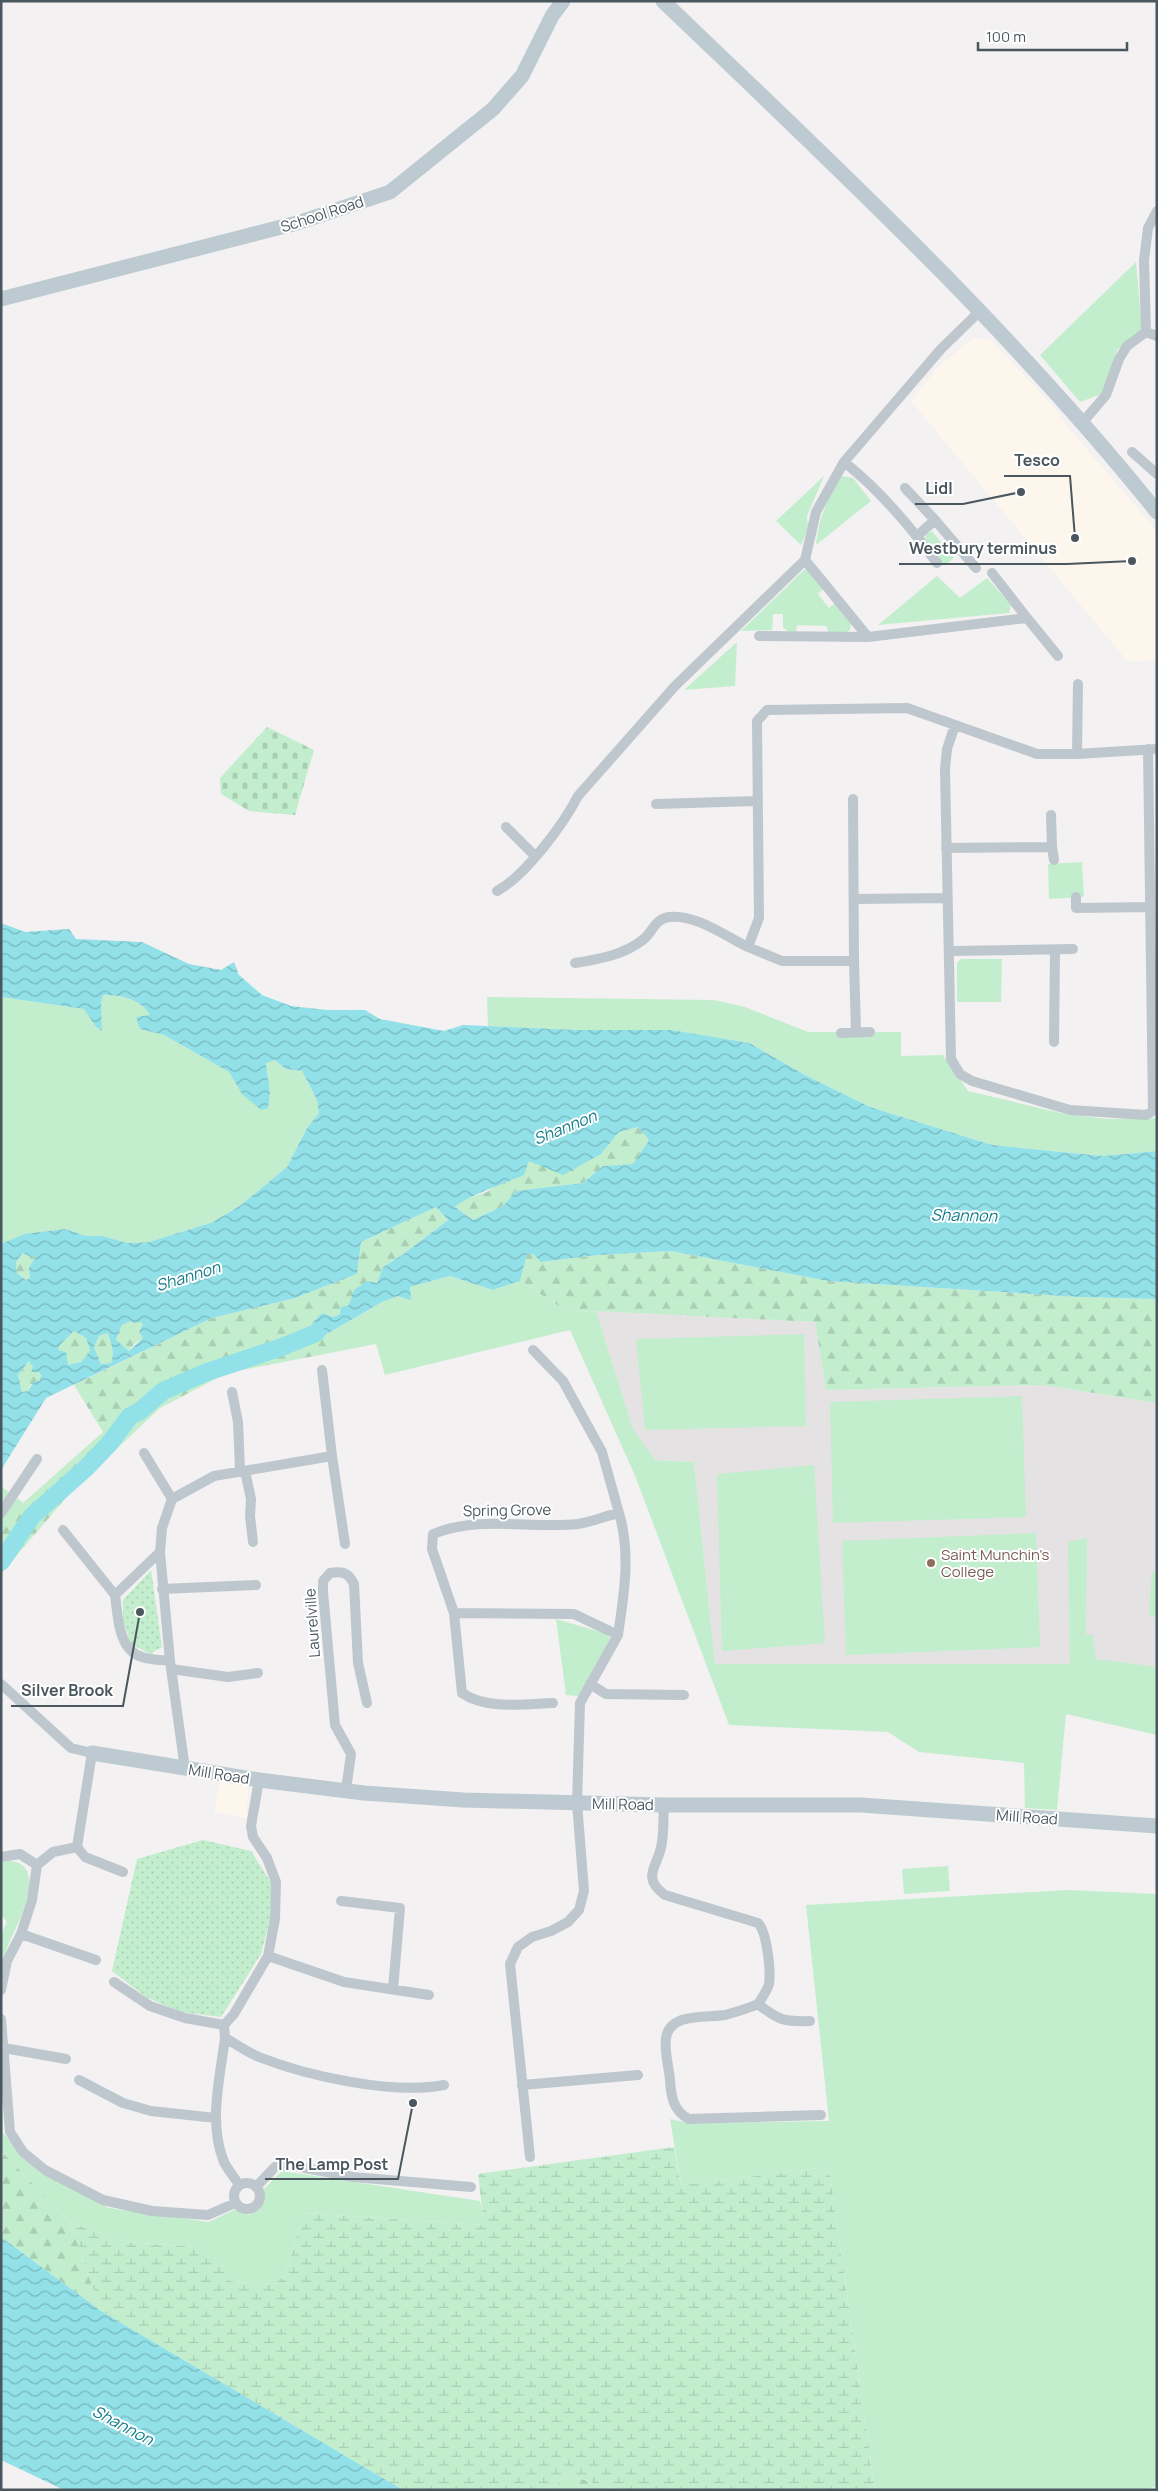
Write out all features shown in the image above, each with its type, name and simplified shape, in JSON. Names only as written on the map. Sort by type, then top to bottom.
[{"type":"street","name":"School Road","points":[[1,299],[297,223],[390,192],[493,109],[522,76],[552,16],[563,1]]},
{"type":"street","points":[[663,1],[928,256],[1105,447],[1157,512]]},
{"type":"street","points":[[1146,332],[1144,260],[1148,228],[1157,211]]},
{"type":"street","points":[[497,891],[510,884],[535,856],[569,813],[578,796],[675,686],[804,560],[816,512],[844,462],[941,349],[980,312]]},
{"type":"street","points":[[1082,423],[1106,395],[1119,359],[1127,346],[1146,332]]},
{"type":"street","points":[[1146,332],[1157,336]]},
{"type":"street","points":[[1132,452],[1157,474]]},
{"type":"street","points":[[844,462],[864,478],[917,536],[937,563]]},
{"type":"street","points":[[905,488],[976,568]]},
{"type":"street","points":[[917,536],[935,520]]},
{"type":"street","points":[[804,560],[868,636]]},
{"type":"street","points":[[992,573],[1058,656]]},
{"type":"street","points":[[759,636],[868,636],[1027,618]]},
{"type":"street","points":[[1077,754],[1078,684]]},
{"type":"street","points":[[748,947],[759,918],[756,801],[757,721],[767,710],[907,708],[1037,754],[1077,754],[1152,749],[1153,872],[1150,907],[1154,964],[1153,1110],[1146,1115],[1070,1110],[972,1081],[960,1074],[951,1059],[945,769],[948,749],[955,725]]},
{"type":"street","points":[[853,799],[856,1032]]},
{"type":"street","points":[[656,804],[756,801]]},
{"type":"street","points":[[1050,815],[1054,860]]},
{"type":"street","points":[[506,827],[535,856]]},
{"type":"street","points":[[946,848],[1052,847]]},
{"type":"street","points":[[1076,897],[1076,908],[1150,907]]},
{"type":"street","points":[[854,899],[948,898]]},
{"type":"street","points":[[576,963],[612,957],[644,938],[656,923],[670,917],[690,920],[707,926],[748,947],[782,961],[854,961]]},
{"type":"street","points":[[1054,1042],[1055,950]]},
{"type":"street","points":[[950,951],[1073,950]]},
{"type":"street","points":[[841,1033],[870,1032]]},
{"type":"street","points":[[530,2157],[510,1964],[518,1946],[532,1937],[551,1931],[568,1922],[579,1910],[584,1891],[577,1803],[580,1704],[618,1635],[627,1566],[623,1529],[608,1472],[597,1444],[562,1381],[533,1350]]},
{"type":"street","points":[[322,1370],[332,1456],[346,1544]]},
{"type":"street","points":[[232,1392],[238,1422],[242,1471],[251,1499],[250,1516],[253,1542]]},
{"type":"street","points":[[144,1453],[172,1499]]},
{"type":"street","points":[[185,1768],[162,1589],[160,1552],[162,1528],[172,1499],[214,1476],[332,1456]]},
{"type":"street","points":[[1,1513],[37,1459]]},
{"type":"street","name":"Spring Grove","points":[[454,1613],[432,1549],[433,1534],[453,1526],[473,1523],[579,1524],[618,1513]]},
{"type":"street","points":[[63,1530],[115,1595],[120,1628],[128,1648],[141,1657],[228,1678],[258,1673]]},
{"type":"street","points":[[115,1595],[160,1552]]},
{"type":"street","name":"Laurelville","points":[[346,1790],[351,1754],[335,1725],[323,1592],[323,1581],[330,1573],[341,1571],[350,1576],[354,1584],[358,1662],[367,1703]]},
{"type":"street","points":[[162,1589],[256,1585]]},
{"type":"street","points":[[553,1703],[508,1705],[471,1699],[462,1693],[454,1613],[574,1614],[618,1635]]},
{"type":"street","points":[[1,1684],[71,1748],[92,1753],[77,1847],[85,1857],[123,1872]]},
{"type":"street","points":[[590,1684],[606,1694],[684,1695]]},
{"type":"street","name":"Mill Road","points":[[92,1753],[260,1780],[346,1790],[464,1800],[664,1805],[861,1804],[1157,1826]]},
{"type":"street","points":[[239,2185],[225,2162],[216,2118],[225,2038],[224,2025],[234,2014],[268,1956],[275,1919],[276,1882],[267,1858],[252,1837],[251,1826],[260,1780]]},
{"type":"street","points":[[664,1805],[662,1842],[652,1871],[652,1880],[657,1889],[665,1895],[752,1920],[762,1928],[769,1984],[758,2004],[724,2015],[687,2018],[677,2022],[670,2029],[666,2038],[671,2096],[675,2107],[681,2115],[689,2119],[821,2115]]},
{"type":"street","points":[[1,1990],[7,1961],[21,1934],[32,1900],[37,1865],[53,1852],[77,1847]]},
{"type":"street","points":[[1,1857],[20,1854],[37,1865]]},
{"type":"street","points":[[341,1901],[400,1908],[393,1989]]},
{"type":"street","points":[[21,1934],[96,1960]]},
{"type":"street","points":[[268,1956],[344,1982],[429,1995]]},
{"type":"street","points":[[114,1982],[150,2006],[185,2018],[224,2025]]},
{"type":"street","points":[[758,2004],[775,2018],[786,2022],[810,2022]]},
{"type":"street","points":[[1,2019],[6,2109],[10,2132],[23,2152],[45,2170],[103,2200],[152,2211],[208,2215],[236,2203]]},
{"type":"street","points":[[225,2038],[258,2056],[315,2074],[384,2087],[427,2088],[444,2085]]},
{"type":"street","points":[[4,2048],[66,2059]]},
{"type":"street","points":[[522,2085],[638,2075]]},
{"type":"street","points":[[78,2080],[123,2103],[151,2110],[216,2118]]},
{"type":"street","points":[[256,2187],[275,2168],[289,2165],[353,2177],[471,2188]]},
{"type":"street","points":[[246,2183],[256,2187],[259,2199],[254,2206],[242,2208],[236,2203],[234,2195],[239,2185],[246,2183]]},
{"type":"shaded area","points":[[973,338],[991,340],[1060,414],[1060,418],[1157,531],[1157,660],[1128,662],[911,401],[938,367]]},
{"type":"shaded area","name":"Saint Munchin's College","points":[[596,1311],[815,1322],[826,1390],[1043,1385],[1157,1403],[1157,1735],[1070,1664],[715,1664],[694,1462],[655,1460],[633,1429]]},
{"type":"shaded area","points":[[220,1780],[248,1785],[247,1818],[214,1812]]},
{"type":"green space","points":[[1136,262],[1142,330],[1117,350],[1104,393],[1080,402],[1040,355]]},
{"type":"green space","points":[[824,476],[807,516],[808,529],[801,545],[776,521]]},
{"type":"green space","points":[[842,476],[853,478],[871,501],[816,545],[819,526],[825,509]]},
{"type":"green space","points":[[932,531],[954,558],[944,566],[924,542],[926,534]]},
{"type":"green space","points":[[806,568],[823,589],[818,594],[829,608],[835,603],[851,622],[850,630],[845,633],[828,632],[827,626],[797,625],[796,632],[787,631],[783,627],[783,614],[773,614],[772,630],[741,631]]},
{"type":"green space","points":[[937,576],[960,598],[987,578],[1011,605],[1009,613],[878,625]]},
{"type":"green space","points":[[737,642],[735,686],[684,690]]},
{"type":"green space","points":[[267,727],[314,750],[295,815],[249,811],[221,794],[220,778]]},
{"type":"green space","points":[[1082,862],[1084,897],[1049,899],[1048,864]]},
{"type":"green space","points":[[961,959],[1002,959],[1001,1002],[957,1002],[957,963]]},
{"type":"green space","points":[[103,995],[123,997],[140,1004],[150,1015],[140,1029],[164,1035],[229,1072],[242,1094],[268,1108],[270,1093],[266,1062],[275,1060],[286,1069],[302,1071],[317,1100],[319,1113],[307,1128],[287,1167],[241,1205],[213,1222],[149,1242],[127,1243],[103,1236],[86,1236],[65,1229],[1,1244],[1,997],[85,1009],[96,1027],[102,1030],[101,1005]]},
{"type":"green space","points":[[487,997],[714,1000],[745,1007],[808,1032],[901,1032],[901,1056],[943,1055],[968,1091],[1065,1114],[1108,1119],[1157,1118],[1157,1151],[1103,1156],[992,1145],[870,1107],[805,1075],[749,1043],[488,1026]]},
{"type":"green space","points":[[638,1127],[649,1140],[633,1164],[603,1166],[583,1183],[516,1191],[503,1206],[473,1220],[455,1207],[462,1200],[487,1192],[529,1161],[601,1154],[619,1132]]},
{"type":"green space","points":[[436,1207],[448,1220],[383,1267],[377,1283],[340,1314],[333,1317],[322,1313],[313,1323],[330,1353],[227,1373],[160,1408],[70,1493],[1,1574],[1,1486],[23,1503],[103,1432],[74,1385],[212,1318],[295,1298],[357,1274],[361,1242]]},
{"type":"green space","points":[[671,1251],[828,1281],[1079,1297],[1157,1299],[1157,1403],[1043,1385],[826,1390],[815,1322],[596,1311],[568,1312],[520,1281],[526,1254],[533,1254],[542,1262],[599,1255]]},
{"type":"green space","points":[[24,1253],[36,1255],[30,1271],[30,1278],[26,1280],[17,1273],[16,1262]]},
{"type":"green space","points":[[450,1276],[493,1290],[520,1281],[568,1312],[596,1311],[633,1429],[655,1460],[694,1462],[715,1664],[1070,1664],[1068,1542],[1087,1538],[1086,1634],[1093,1635],[1096,1659],[1157,1667],[1157,1735],[1066,1714],[1057,1810],[1025,1808],[1024,1763],[919,1752],[888,1732],[729,1725],[636,1478],[570,1330],[385,1375],[376,1344],[330,1353],[320,1338],[382,1302],[398,1296],[410,1287]]},
{"type":"green space","points":[[131,1321],[143,1324],[139,1332],[143,1338],[134,1344],[129,1351],[116,1341],[122,1325]]},
{"type":"green space","points":[[74,1331],[86,1338],[90,1351],[81,1362],[68,1365],[61,1351],[58,1350],[60,1345]]},
{"type":"green space","points":[[108,1333],[113,1355],[111,1363],[101,1364],[94,1347],[99,1336]]},
{"type":"green space","points":[[804,1334],[806,1426],[645,1430],[636,1339]]},
{"type":"green space","points":[[28,1361],[32,1363],[41,1376],[39,1381],[30,1385],[28,1391],[22,1392],[18,1375]]},
{"type":"green space","points":[[1022,1396],[1026,1517],[833,1523],[830,1402]]},
{"type":"green space","points":[[814,1465],[825,1643],[722,1651],[717,1474]]},
{"type":"green space","points":[[1036,1533],[1040,1647],[846,1655],[842,1541]]},
{"type":"green space","points":[[151,1570],[162,1647],[150,1654],[131,1644],[123,1620],[123,1600]]},
{"type":"green space","points":[[1152,1571],[1157,1572],[1157,1617],[1149,1616]]},
{"type":"green space","points":[[556,1619],[604,1633],[610,1638],[606,1649],[579,1696],[566,1695]]},
{"type":"green space","points":[[203,1840],[251,1851],[272,1884],[270,1919],[261,1954],[221,2017],[180,2012],[146,1997],[112,1971],[137,1859]]},
{"type":"green space","points":[[9,1861],[21,1864],[27,1872],[29,1882],[24,1907],[7,1947],[1,1967],[1,1934],[7,1922],[1,1915],[1,1862]]},
{"type":"green space","points":[[948,1866],[950,1891],[904,1894],[902,1869]]},
{"type":"green space","points":[[1067,1890],[1157,1894],[1157,2486],[1145,2490],[875,2490],[829,2167],[681,2185],[670,2119],[688,2123],[829,2121],[806,1905]]},
{"type":"green space","points":[[1,2093],[3,2133],[40,2173],[109,2208],[209,2222],[234,2210],[250,2215],[263,2204],[264,2189],[282,2171],[480,2201],[485,2225],[304,2213],[285,2275],[273,2285],[230,2281],[222,2264],[206,2248],[127,2242],[70,2222],[1,2151]]},
{"type":"green space","points":[[674,2147],[681,2185],[829,2167],[875,2490],[616,2490],[572,2476],[544,2490],[403,2490],[101,2311],[70,2222],[127,2242],[207,2248],[222,2264],[230,2281],[273,2285],[285,2275],[304,2213],[484,2225],[478,2174]]},
{"type":"green space","points":[[1,2151],[70,2222],[101,2311],[1,2237]]},
{"type":"green space","points":[[572,2476],[616,2490],[544,2490]]},
{"type":"water","name":"Shannon","points":[[1,923],[25,932],[69,929],[76,939],[142,942],[189,964],[221,970],[234,962],[239,975],[262,995],[291,1006],[327,1010],[365,1010],[380,1019],[444,1031],[463,1025],[575,1030],[671,1030],[749,1043],[805,1075],[870,1107],[992,1145],[1103,1156],[1157,1151],[1157,1299],[1079,1297],[828,1281],[671,1251],[599,1255],[541,1262],[533,1254],[527,1254],[520,1281],[493,1290],[450,1276],[410,1287],[411,1300],[398,1296],[382,1302],[320,1338],[312,1323],[322,1313],[333,1317],[340,1314],[341,1307],[349,1305],[354,1290],[367,1281],[377,1283],[383,1267],[448,1220],[436,1207],[361,1242],[357,1274],[295,1298],[212,1318],[46,1398],[1,1470],[1,1244],[24,1234],[65,1229],[86,1236],[103,1236],[127,1243],[149,1242],[213,1222],[241,1205],[287,1167],[307,1128],[319,1113],[317,1100],[302,1071],[286,1069],[275,1060],[266,1063],[270,1093],[268,1108],[261,1110],[242,1094],[229,1072],[164,1035],[140,1029],[136,1017],[150,1015],[146,1009],[135,1001],[103,995],[101,1005],[102,1031],[96,1027],[84,1009],[1,997]],"holes":[[[638,1127],[649,1140],[633,1164],[603,1166],[583,1183],[516,1191],[503,1206],[473,1220],[455,1207],[477,1194],[524,1175],[529,1161],[563,1175],[601,1154],[619,1132]],[[23,1253],[31,1257],[36,1256],[29,1268],[30,1278],[26,1280],[17,1273],[16,1262]],[[131,1321],[143,1324],[139,1332],[143,1338],[129,1351],[116,1340],[122,1325]],[[74,1331],[86,1338],[90,1351],[81,1362],[68,1365],[66,1352],[58,1350],[60,1345]],[[108,1333],[113,1351],[111,1363],[101,1364],[94,1347],[99,1336]],[[29,1361],[33,1367],[31,1372],[39,1372],[41,1376],[39,1381],[34,1381],[28,1391],[22,1392],[18,1375]]]},
{"type":"water","name":"Shannon","points":[[1,2237],[101,2311],[403,2490],[64,2490],[1,2460]]},
{"type":"waterway","points":[[1,1562],[32,1516],[86,1468],[109,1444],[130,1416],[140,1411],[163,1391],[207,1372],[282,1347],[316,1333]]},
{"type":"place","name":"Lidl","points":[[1021,492]]},
{"type":"place","name":"Tesco","points":[[1075,538]]},
{"type":"place","name":"Westbury terminus","points":[[1132,561]]},
{"type":"place","name":"Saint Munchin's College","points":[[931,1563]]},
{"type":"place","name":"Silver Brook","points":[[140,1612]]},
{"type":"place","name":"The Lamp Post","points":[[413,2103]]}]
